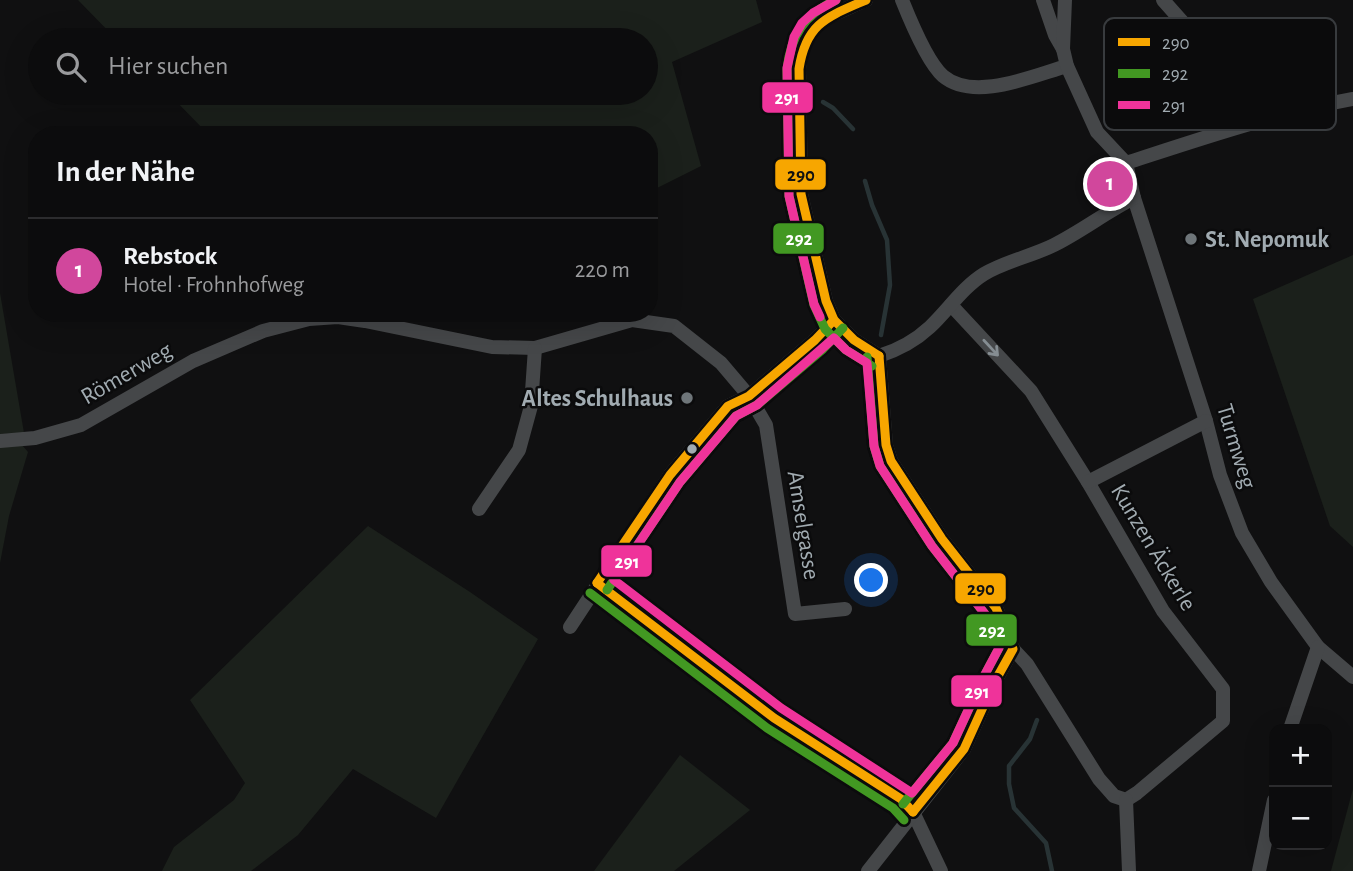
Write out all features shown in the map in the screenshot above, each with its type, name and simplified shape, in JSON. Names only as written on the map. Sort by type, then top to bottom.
[{"type":"street","points":[[866,0],[824,19],[808,32],[800,49],[801,194],[826,300],[834,320],[854,340],[879,356]]},
{"type":"street","points":[[901,0],[918,38],[941,74],[957,85],[986,88],[1067,66]]},
{"type":"street","points":[[1043,0],[1055,35],[1063,49]]},
{"type":"street","points":[[1065,0],[1063,49],[1067,66],[1097,132],[1125,163],[1229,130]]},
{"type":"street","points":[[1163,0],[1179,18]]},
{"type":"street","name":"Turmweg","points":[[1125,163],[1220,474],[1242,533],[1271,582],[1318,647],[1353,677]]},
{"type":"street","points":[[879,356],[901,349],[929,328],[982,275],[1054,245],[1134,198]]},
{"type":"street","name":"Kunzen Äckerle","points":[[951,305],[1031,391],[1163,611],[1223,689],[1223,721],[1126,800]]},
{"type":"street","points":[[570,627],[670,475],[728,405],[750,396],[834,320]]},
{"type":"street","name":"Römerweg","points":[[0,441],[35,438],[81,425],[193,361],[262,331],[297,322]]},
{"type":"street","name":"Römerweg","points":[[370,322],[492,347],[535,348],[625,322]]},
{"type":"street","name":"Römerweg","points":[[646,322],[674,326],[720,363],[750,396]]},
{"type":"street","points":[[479,509],[519,450],[531,407],[535,348]]},
{"type":"street","points":[[879,356],[886,445],[891,461],[942,538],[996,608],[1013,649],[1027,664],[1099,779],[1114,796],[1126,800],[1129,871]]},
{"type":"street","name":"Amselgasse","points":[[750,396],[766,425],[795,614],[845,609]]},
{"type":"street","points":[[1088,482],[1206,421]]},
{"type":"street","points":[[597,583],[774,718],[901,799],[913,812],[941,871]]},
{"type":"street","points":[[1292,724],[1318,647]]},
{"type":"street","points":[[868,871],[964,749],[994,683],[1013,649]]},
{"type":"street","points":[[1259,871],[1269,824]]},
{"type":"shaded area","points":[[78,0],[756,0],[762,22],[672,62],[701,166],[658,188],[658,126],[200,126],[180,105],[658,105],[658,28],[105,28]]},
{"type":"shaded area","points":[[1353,255],[1353,547],[1330,526],[1253,299]]},
{"type":"shaded area","points":[[0,293],[24,433],[0,434]]},
{"type":"shaded area","points":[[22,445],[28,452],[9,516],[0,563],[0,446]]},
{"type":"shaded area","points":[[368,526],[538,639],[436,818],[353,769],[298,835],[251,871],[162,871],[174,847],[234,800],[245,783],[190,700]]},
{"type":"shaded area","points":[[680,755],[750,810],[674,871],[594,871]]},
{"type":"shaded area","points":[[1353,789],[1353,871],[1331,871]]},
{"type":"waterway","points":[[790,80],[792,31]]},
{"type":"waterway","points":[[823,102],[833,108],[853,129]]},
{"type":"waterway","points":[[865,181],[887,240],[890,285],[881,335]]},
{"type":"waterway","points":[[1037,720],[1030,739],[1009,766],[1009,784],[1014,808],[1046,843],[1052,871]]},
{"type":"transit line","name":"292","points":[[836,0],[807,19],[796,36],[789,57],[789,196],[814,305],[825,329],[846,350],[872,366]]},
{"type":"transit line","name":"291","points":[[820,317],[814,304],[789,196],[787,68],[794,37],[802,23],[813,13],[836,0]]},
{"type":"transit line","name":"290","points":[[866,0],[840,11],[820,24],[813,31],[802,54],[799,69],[801,194],[826,301],[834,320],[854,340],[879,356]]},
{"type":"transit line","name":"290","points":[[597,583],[670,475],[728,406],[749,396],[815,340],[834,320]]},
{"type":"transit line","name":"292","points":[[607,590],[680,482],[736,416],[757,405],[823,349],[843,328]]},
{"type":"transit line","name":"291","points":[[834,338],[846,350],[867,363],[874,446],[880,466],[932,546],[985,614],[999,648],[953,743],[912,793],[781,708],[614,580],[680,482],[736,416],[757,405],[834,338]]},
{"type":"transit line","name":"290","points":[[879,356],[886,445],[891,461],[942,539],[996,608],[1013,649],[994,683],[964,749],[913,812]]},
{"type":"transit line","name":"292","points":[[867,357],[874,446],[880,466],[932,546],[985,614],[999,648],[953,743],[903,804]]},
{"type":"transit line","name":"290","points":[[597,583],[774,718],[901,799],[913,812]]},
{"type":"transit line","name":"292","points":[[590,593],[767,728],[893,808],[904,820]]},
{"type":"place","name":"Rebstock","points":[[1110,184]]},
{"type":"place","name":"St. Nepomuk","points":[[1191,239]]},
{"type":"place","name":"Altes Schulhaus","points":[[687,398]]}]
